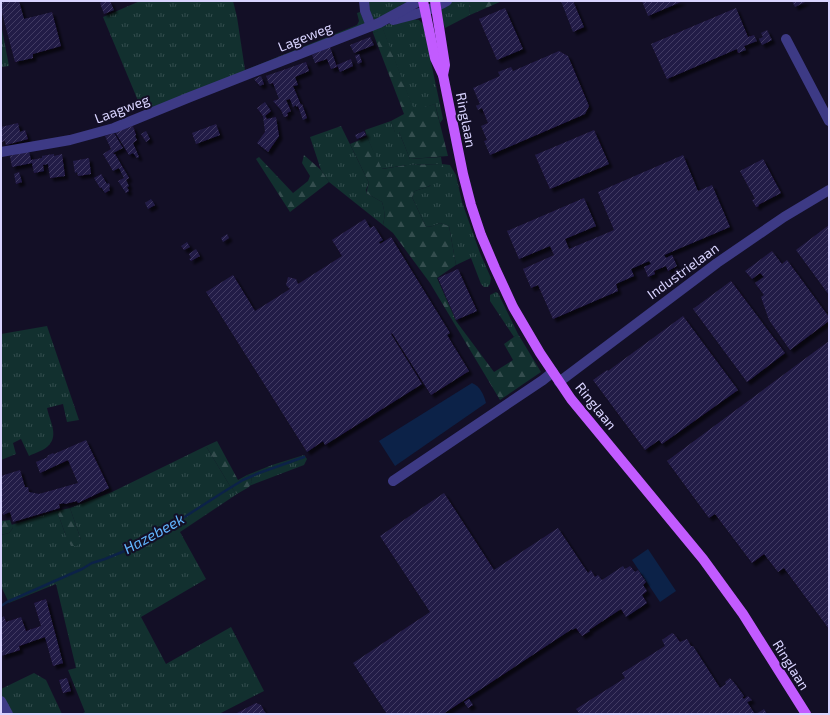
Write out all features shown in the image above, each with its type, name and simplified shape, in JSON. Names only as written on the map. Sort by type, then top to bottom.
[{"type":"main road","name":"Ringlaan","points":[[423,1],[435,58],[443,75],[464,179],[471,205],[494,268],[513,307],[526,330],[571,399],[703,559],[743,614],[806,714]]},
{"type":"main road","name":"Ringlaan","points":[[436,4],[445,65],[443,75]]},
{"type":"street","points":[[364,1],[365,11],[375,25]]},
{"type":"street","name":"Lageweg","points":[[375,25],[419,1]]},
{"type":"street","name":"Lageweg","points":[[249,74],[375,25],[426,11],[436,4],[447,1]]},
{"type":"street","points":[[786,39],[829,121]]},
{"type":"street","name":"Laagweg","points":[[1,152],[70,140],[114,128],[249,74]]},
{"type":"street","name":"Industrielaan","points":[[559,382],[717,263],[784,217],[829,190]]},
{"type":"street","points":[[393,481],[553,372]]},
{"type":"street","points":[[1,701],[8,714]]},
{"type":"green space","points":[[140,1],[233,1],[245,70],[357,25],[359,21],[357,13],[360,12],[365,23],[148,111],[143,109],[139,103],[103,17]]},
{"type":"green space","points":[[367,1],[409,1],[399,6],[400,8],[375,20],[372,17]]},
{"type":"green space","points":[[453,1],[469,1],[470,15],[445,28],[440,12],[444,5]]},
{"type":"green space","points":[[469,1],[502,1],[470,15]]},
{"type":"green space","points":[[402,20],[419,20],[423,24],[443,119],[440,123],[435,104],[414,111],[383,30],[373,33],[372,29]]},
{"type":"green space","points":[[1,24],[9,66],[1,67]]},
{"type":"green space","points":[[383,29],[414,110],[435,104],[448,156],[410,159],[399,132],[395,133],[391,121],[404,114],[373,33]]},
{"type":"green space","points":[[391,121],[395,132],[399,132],[410,159],[441,157],[442,164],[407,165],[381,169],[365,130]]},
{"type":"green space","points":[[341,126],[369,183],[366,193],[382,202],[384,209],[383,225],[329,182],[321,170],[310,137]]},
{"type":"green space","points":[[367,137],[382,169],[407,165],[442,164],[444,170],[440,179],[425,188],[415,191],[412,197],[426,227],[440,223],[449,226],[456,265],[437,278],[456,321],[494,372],[513,360],[504,344],[518,334],[541,372],[500,400],[430,283],[393,233],[383,225],[384,209],[382,202],[366,193],[369,183],[350,144]]},
{"type":"green space","points":[[304,155],[321,170],[329,182],[290,212],[256,159],[259,157],[293,193],[308,181],[310,176],[302,163]]},
{"type":"green space","points":[[442,164],[450,165],[456,175],[462,202],[480,253],[491,278],[488,287],[484,287],[481,284],[471,258],[456,265],[449,226],[440,223],[426,227],[412,197],[415,191],[430,186]]},
{"type":"green space","points":[[496,292],[498,293],[518,334],[514,337],[490,301],[490,295]]},
{"type":"green space","points":[[47,326],[79,420],[67,422],[63,404],[47,408],[53,432],[52,441],[49,445],[29,456],[21,439],[13,443],[16,454],[1,460],[1,334]]},
{"type":"green space","points":[[217,441],[238,480],[247,475],[251,477],[252,482],[249,487],[237,494],[230,486],[206,446]]},
{"type":"green space","points":[[206,446],[230,486],[237,494],[180,532],[206,579],[141,617],[166,664],[231,627],[264,691],[219,714],[81,714],[85,712],[68,670],[76,668],[56,584],[9,603],[1,586],[1,535],[9,533],[13,528],[11,525],[57,511],[66,536],[81,540],[70,508],[112,492]]},
{"type":"green space","points":[[304,455],[307,459],[304,465],[249,486],[252,482],[251,477],[247,475]]},
{"type":"green space","points":[[70,508],[81,540],[77,546],[71,546],[57,511]]},
{"type":"green space","points":[[10,520],[13,528],[9,533],[1,535],[1,521]]},
{"type":"green space","points":[[34,673],[46,680],[62,714],[12,714],[1,694],[1,689]]},
{"type":"water","points":[[472,383],[481,391],[486,403],[395,466],[379,441]]},
{"type":"water","points":[[648,549],[676,591],[660,602],[632,560]]},
{"type":"building","points":[[1,1],[19,1],[24,19],[52,12],[61,46],[33,54],[33,58],[15,62],[1,9]]},
{"type":"building","points":[[110,1],[114,10],[104,14],[100,3]]},
{"type":"building","points":[[561,1],[573,1],[584,27],[573,32]]},
{"type":"building","points":[[642,1],[683,1],[648,16]]},
{"type":"building","points":[[792,1],[807,1],[795,7]]},
{"type":"building","points":[[505,8],[523,49],[497,60],[479,19]]},
{"type":"building","points":[[736,8],[748,37],[754,35],[757,41],[744,46],[746,50],[738,53],[737,49],[667,79],[651,44]]},
{"type":"building","points":[[767,30],[772,40],[762,45],[759,39],[763,37],[761,33]]},
{"type":"building","points":[[370,37],[374,45],[354,53],[350,45]]},
{"type":"building","points":[[330,47],[337,67],[331,69],[327,59],[315,63],[312,55]]},
{"type":"building","points":[[559,51],[568,56],[589,106],[585,114],[490,155],[484,141],[487,140],[481,126],[488,123],[482,108],[478,110],[476,106],[480,104],[473,88],[500,76],[498,72],[511,67],[513,71]]},
{"type":"building","points":[[359,54],[362,62],[358,64],[355,56]]},
{"type":"building","points":[[351,59],[353,66],[340,72],[337,65]]},
{"type":"building","points":[[306,62],[309,71],[295,77],[298,85],[293,86],[307,118],[303,120],[298,106],[296,107],[296,105],[293,107],[290,99],[286,100],[291,111],[287,113],[288,116],[284,117],[281,110],[273,101],[279,99],[273,83],[269,84],[266,76]]},
{"type":"building","points":[[261,76],[264,84],[260,86],[254,79]]},
{"type":"building","points":[[265,102],[271,111],[265,116],[267,119],[276,117],[279,136],[268,152],[257,143],[265,132],[263,116],[257,108]]},
{"type":"building","points":[[18,123],[20,132],[25,130],[28,139],[6,145],[5,141],[2,142],[1,127]]},
{"type":"building","points":[[216,124],[220,135],[196,144],[192,133]]},
{"type":"building","points":[[133,126],[137,140],[133,143],[139,157],[137,158],[133,153],[129,155],[115,132]]},
{"type":"building","points":[[594,130],[609,164],[550,189],[535,155]]},
{"type":"building","points":[[146,131],[150,139],[146,142],[141,134]]},
{"type":"building","points":[[364,131],[366,135],[357,139],[355,135]]},
{"type":"building","points":[[114,133],[123,148],[113,153],[129,178],[126,180],[129,186],[127,187],[129,191],[126,193],[118,181],[124,178],[119,168],[113,171],[103,154],[111,149],[105,136]]},
{"type":"building","points":[[29,151],[31,160],[42,158],[42,156],[47,155],[54,154],[54,156],[62,154],[65,176],[50,178],[48,164],[43,165],[44,171],[34,173],[32,163],[12,167],[10,156]]},
{"type":"building","points":[[683,155],[698,191],[712,185],[730,227],[664,255],[666,258],[672,255],[677,266],[668,271],[666,266],[654,271],[655,274],[648,277],[644,267],[651,264],[649,261],[631,269],[634,276],[616,284],[618,291],[553,319],[538,285],[531,288],[523,269],[554,255],[550,246],[519,259],[507,231],[584,198],[596,226],[565,239],[569,249],[614,230],[598,192]]},
{"type":"building","points":[[89,158],[91,174],[78,176],[77,172],[75,173],[73,161]]},
{"type":"building","points":[[763,159],[781,193],[756,207],[752,200],[755,199],[740,171]]},
{"type":"building","points":[[19,172],[22,182],[16,184],[14,174]]},
{"type":"building","points":[[101,174],[107,184],[109,183],[110,187],[110,190],[105,193],[94,178]]},
{"type":"building","points":[[151,199],[155,205],[148,209],[145,203]]},
{"type":"building","points":[[365,219],[370,228],[374,226],[383,240],[379,242],[380,244],[391,237],[450,333],[447,335],[469,371],[431,395],[392,333],[391,334],[422,384],[325,445],[323,441],[307,452],[206,292],[233,275],[255,311],[290,289],[286,285],[288,277],[296,279],[298,284],[342,256],[332,240]]},
{"type":"building","points":[[829,225],[829,295],[796,250]]},
{"type":"building","points":[[227,234],[229,238],[223,242],[221,238]]},
{"type":"building","points":[[187,242],[190,247],[184,250],[181,246]]},
{"type":"building","points":[[196,249],[200,256],[191,261],[189,259],[191,258],[189,254]]},
{"type":"building","points":[[772,251],[782,264],[787,260],[829,317],[829,321],[790,350],[769,320],[761,297],[764,295],[755,283],[764,277],[760,273],[752,279],[745,271]]},
{"type":"building","points":[[458,269],[477,311],[456,320],[438,278]]},
{"type":"building","points":[[731,281],[785,353],[747,382],[693,309]]},
{"type":"building","points":[[683,316],[738,390],[662,444],[659,440],[645,450],[593,380],[607,370],[608,371]]},
{"type":"building","points":[[829,341],[829,629],[784,568],[778,572],[764,554],[752,563],[715,514],[709,518],[667,461]]},
{"type":"building","points":[[86,440],[109,488],[78,503],[77,501],[59,504],[60,508],[13,522],[10,512],[3,515],[1,508],[1,476],[20,470],[25,487],[28,487],[29,492],[39,494],[78,483],[68,460],[40,473],[36,462],[53,453],[54,454]]},
{"type":"building","points":[[444,493],[494,570],[558,528],[588,573],[591,570],[595,577],[598,575],[602,580],[623,566],[625,569],[630,566],[635,572],[638,570],[646,582],[643,585],[647,591],[642,595],[647,603],[626,617],[621,609],[582,636],[576,628],[572,629],[443,714],[387,714],[353,663],[430,612],[380,536]]},
{"type":"building","points":[[46,599],[63,663],[53,666],[45,637],[19,646],[20,650],[1,656],[1,618],[4,616],[6,622],[21,617],[26,631],[41,626],[34,603]]},
{"type":"building","points":[[672,633],[680,642],[687,639],[720,688],[726,684],[725,682],[730,678],[744,696],[742,697],[744,699],[748,696],[752,700],[747,702],[755,714],[580,714],[576,709],[625,678],[622,673],[665,646],[662,640]]},
{"type":"building","points":[[67,678],[71,691],[63,693],[59,680]]},
{"type":"building","points":[[469,699],[473,705],[468,708],[464,702]]},
{"type":"building","points":[[256,703],[261,705],[266,714],[235,714]]},
{"type":"building","points":[[764,709],[767,714],[756,714]]},
{"type":"waterway","name":"Hazebeek","points":[[1,606],[92,563],[127,550],[172,525],[243,480],[304,457]]}]
